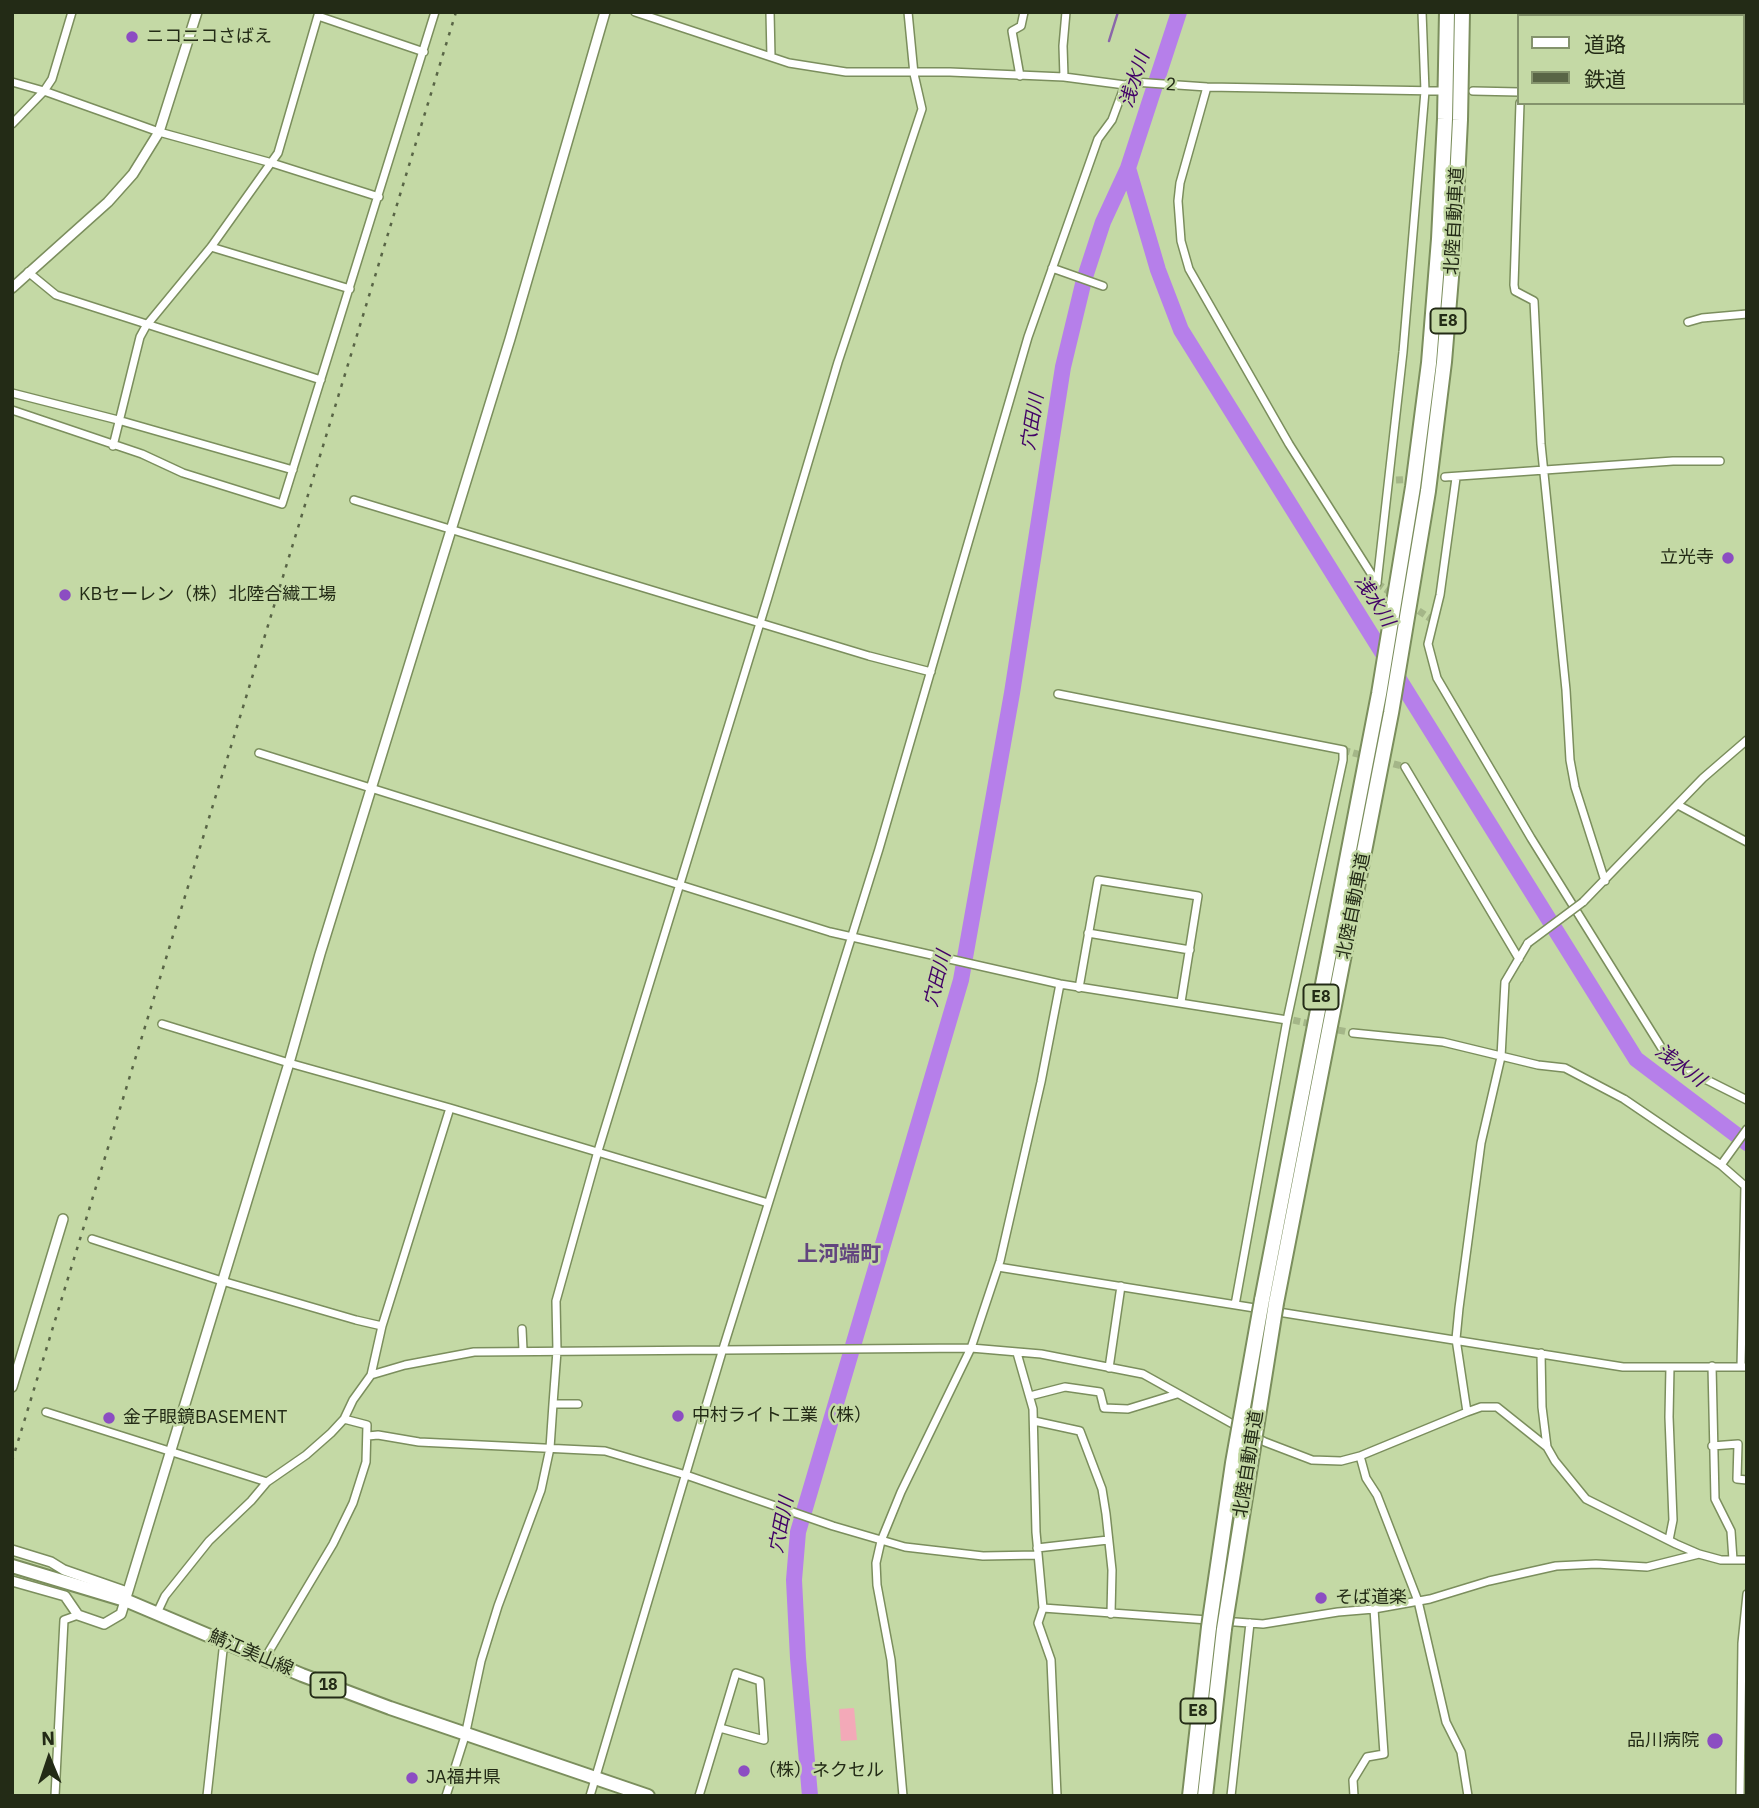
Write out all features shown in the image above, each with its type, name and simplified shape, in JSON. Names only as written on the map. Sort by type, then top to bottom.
[{"type":"highway","name":"北陸自動車道","points":[[1269,1302],[1394,612],[1415,474],[1435,299],[1445,120],[1447,12]]},
{"type":"highway","name":"北陸自動車道","points":[[1205,1796],[1217,1628],[1233,1463],[1391,713],[1428,491],[1450,300],[1458,181],[1462,12]]},
{"type":"highway","name":"北陸自動車道","points":[[1188,1796],[1199,1710],[1217,1628]]},
{"type":"main road","name":"鯖江美山線","points":[[12,1566],[126,1596],[157,1613],[302,1675],[465,1735],[648,1796]]},
{"type":"street","points":[[12,124],[52,79],[72,12]]},
{"type":"street","points":[[12,288],[108,202],[133,174],[159,132],[197,12]]},
{"type":"street","points":[[12,411],[142,454],[183,473],[282,504],[435,12]]},
{"type":"street","points":[[12,1581],[65,1596],[78,1615],[104,1624],[121,1614],[320,954],[510,339],[605,12]]},
{"type":"street","points":[[590,1796],[722,1352],[852,937],[1028,337],[1098,139],[1112,120],[1125,85],[1065,77],[950,72],[846,72],[789,63],[635,12]]},
{"type":"street","points":[[770,12],[771,57]]},
{"type":"street","points":[[446,1796],[465,1735],[481,1661],[498,1606],[541,1490],[550,1448],[554,1404],[556,1301],[598,1151],[838,362],[922,109],[914,74],[908,12]]},
{"type":"street","points":[[1020,76],[1012,31],[1021,26],[1024,12]]},
{"type":"street","points":[[1065,77],[1063,46],[1066,12]]},
{"type":"street","points":[[1207,87],[1180,183],[1178,201],[1181,242],[1189,269],[1289,444],[1377,583],[1393,480],[1425,91],[1423,12]]},
{"type":"street","points":[[113,446],[140,337],[146,326],[211,247],[278,153],[318,14],[424,52]]},
{"type":"street","points":[[12,82],[159,132],[272,163],[379,197]]},
{"type":"street","name":"2","points":[[1125,85],[1134,82],[1207,87],[1440,91]]},
{"type":"street","points":[[1473,91],[1518,92]]},
{"type":"street","points":[[1520,105],[1514,285],[1515,292],[1534,301],[1544,470],[1566,690],[1570,760],[1575,787],[1605,881]]},
{"type":"street","points":[[211,247],[350,289]]},
{"type":"street","points":[[1054,268],[1103,286]]},
{"type":"street","points":[[27,272],[56,295],[321,380]]},
{"type":"street","points":[[1688,323],[1702,318],[1747,314]]},
{"type":"street","points":[[12,393],[293,470]]},
{"type":"street","points":[[1445,477],[1673,461],[1720,461]]},
{"type":"street","points":[[1456,478],[1440,595],[1428,644],[1437,678],[1531,838],[1661,1047],[1697,1075],[1747,1100]]},
{"type":"street","points":[[354,500],[920,671],[931,672]]},
{"type":"street","points":[[1058,694],[1343,750],[1287,1020],[1235,1305]]},
{"type":"street","points":[[1467,1412],[1455,1339],[1481,1143],[1501,1057],[1505,982],[1528,943],[1583,902],[1703,778],[1747,740]]},
{"type":"street","points":[[259,753],[679,886],[852,937],[1079,988],[1287,1020]]},
{"type":"street","points":[[1405,767],[1519,959]]},
{"type":"street","points":[[1678,805],[1747,842]]},
{"type":"street","points":[[1079,988],[1098,880],[1198,896],[1181,1002]]},
{"type":"street","points":[[1088,933],[1190,950]]},
{"type":"street","points":[[903,1796],[891,1660],[877,1584],[876,1563],[881,1541],[920,1450],[971,1348],[998,1267],[1041,1082],[1059,984]]},
{"type":"street","points":[[1276,1017],[1287,1020]]},
{"type":"street","points":[[162,1024],[768,1203]]},
{"type":"street","points":[[998,1267],[1623,1367],[1744,1367],[1745,1186],[1723,1162],[1624,1099],[1565,1068],[1538,1065],[1443,1042],[1353,1033]]},
{"type":"street","points":[[157,1613],[172,1588],[209,1541],[267,1482],[306,1455],[344,1419],[353,1400],[371,1376],[382,1326],[450,1108]]},
{"type":"street","points":[[1723,1162],[1747,1129]]},
{"type":"street","points":[[12,1387],[15,1366],[63,1219]]},
{"type":"street","points":[[93,1239],[222,1281],[382,1326]]},
{"type":"street","points":[[1109,1367],[1121,1286]]},
{"type":"street","points":[[522,1329],[523,1350]]},
{"type":"street","points":[[371,1376],[405,1365],[474,1352],[523,1350],[722,1352],[971,1348],[1041,1354],[1143,1374],[1265,1442],[1298,1457],[1341,1461],[1360,1456],[1467,1412],[1497,1407],[1547,1447],[1586,1499],[1699,1554],[1721,1560],[1747,1560]]},
{"type":"street","points":[[1017,1353],[1030,1396],[1034,1421],[1037,1551],[1043,1608],[1038,1623],[1051,1660],[1057,1796]]},
{"type":"street","points":[[1541,1353],[1542,1407],[1547,1447]]},
{"type":"street","points":[[1712,1366],[1715,1499],[1731,1531],[1732,1560]]},
{"type":"street","points":[[1669,1540],[1673,1520],[1670,1367]]},
{"type":"street","points":[[1030,1396],[1065,1387],[1100,1392],[1104,1408],[1128,1409],[1177,1394]]},
{"type":"street","points":[[554,1404],[578,1404]]},
{"type":"street","points":[[46,1412],[267,1482]]},
{"type":"street","points":[[265,1658],[345,1522],[366,1462],[367,1425],[344,1419]]},
{"type":"street","points":[[1034,1421],[1080,1431],[1101,1489],[1112,1570],[1111,1614]]},
{"type":"street","points":[[368,1436],[378,1435],[419,1442],[622,1454],[833,1527],[905,1547],[984,1556],[1108,1540]]},
{"type":"street","points":[[1712,1446],[1738,1444],[1737,1479],[1747,1480]]},
{"type":"street","points":[[1360,1456],[1366,1478],[1377,1494],[1418,1601],[1446,1722],[1461,1752],[1468,1796]]},
{"type":"street","points":[[12,1550],[51,1562],[126,1596]]},
{"type":"street","points":[[1043,1608],[1263,1624],[1418,1601],[1556,1566],[1596,1564],[1647,1567],[1699,1554]]},
{"type":"street","points":[[1740,1796],[1742,1643],[1747,1594]]},
{"type":"street","points":[[1354,1796],[1353,1780],[1367,1757],[1384,1754],[1374,1609]]},
{"type":"street","points":[[55,1796],[64,1620],[78,1615]]},
{"type":"street","points":[[1231,1796],[1250,1623]]},
{"type":"street","points":[[207,1796],[224,1641]]},
{"type":"street","points":[[699,1796],[720,1728],[737,1673],[760,1681],[764,1740],[720,1728]]},
{"type":"shaded area","points":[[854,1708],[857,1740],[841,1741],[839,1709]]},
{"type":"waterway","points":[[1109,41],[1118,12]]},
{"type":"waterway","name":"穴田川","points":[[810,1796],[794,1580],[798,1532],[961,980],[1012,693],[1063,367],[1084,280],[1103,222],[1128,168],[1179,12]]},
{"type":"waterway","name":"浅水川","points":[[1128,168],[1158,270],[1181,330],[1636,1059],[1747,1143]]},
{"type":"tunnel","points":[[1396,480],[1416,479]]},
{"type":"tunnel","points":[[1377,583],[1394,595]]},
{"type":"tunnel","points":[[1410,605],[1434,621]]},
{"type":"tunnel","points":[[1343,750],[1405,767]]},
{"type":"tunnel","points":[[1283,1018],[1316,1025]]},
{"type":"tunnel","points":[[1328,1028],[1353,1033]]},
{"type":"railway","points":[[12,1461],[456,12]]},
{"type":"place","name":"ニコニコさばえ","points":[[132,37]]},
{"type":"place","name":"立光寺","points":[[1728,558]]},
{"type":"place","name":"KBセーレン（株）北陸合繊工場","points":[[65,595]]},
{"type":"place","name":"中村ライト工業（株）","points":[[678,1416]]},
{"type":"place","name":"金子眼鏡BASEMENT","points":[[109,1418]]},
{"type":"place","name":"そば道楽","points":[[1321,1598]]},
{"type":"place","name":"品川病院","points":[[1715,1741]]},
{"type":"place","name":"（株）ネクセル","points":[[744,1771]]},
{"type":"place","name":"JA福井県","points":[[412,1778]]},
{"type":"district","name":"上河端町","points":[[839,1255]]}]
